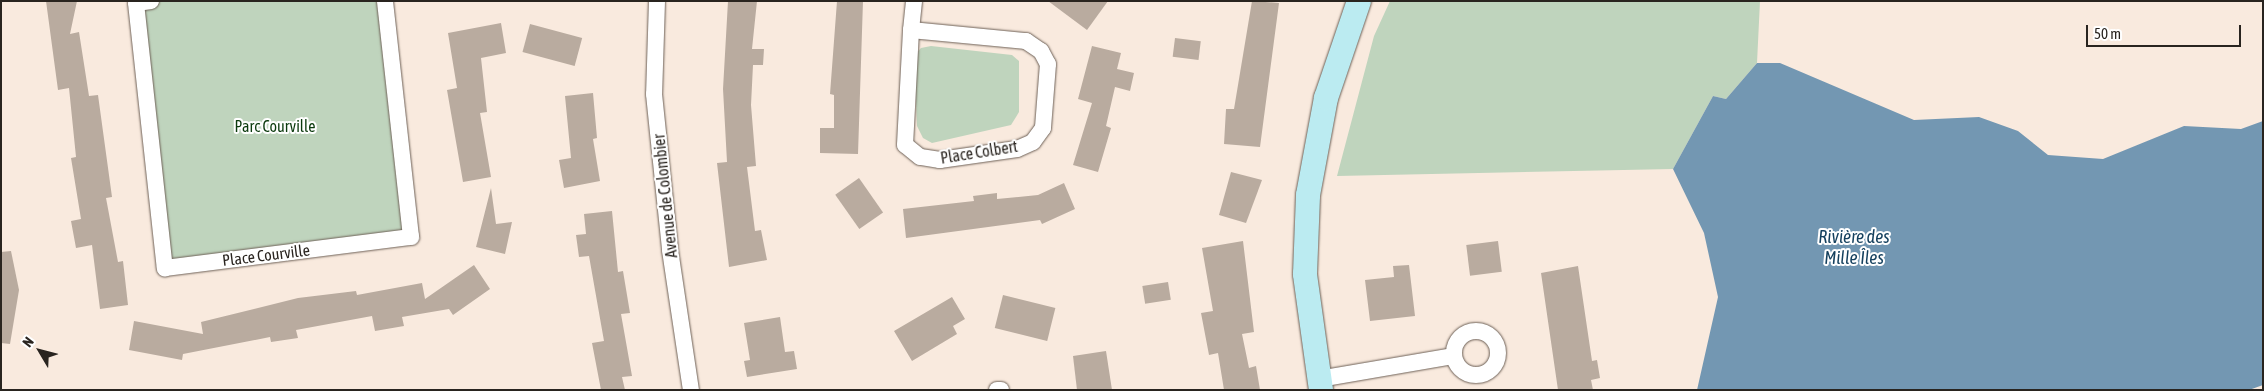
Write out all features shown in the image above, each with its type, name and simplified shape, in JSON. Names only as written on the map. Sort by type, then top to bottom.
[{"type":"main road","points":[[1320,385],[1306,278],[1308,195],[1326,98],[1359,1]]},
{"type":"street","name":"Place Courville","points":[[152,1],[136,3],[165,268],[411,237],[385,1]]},
{"type":"street","name":"Avenue de Colombier","points":[[657,1],[654,94],[670,250],[691,390]]},
{"type":"street","name":"Place Colbert","points":[[910,30],[1026,41],[1041,52],[1048,64],[1043,128],[1033,142],[1017,149],[940,160],[920,157],[904,145],[910,30],[914,1]]},
{"type":"street","points":[[1320,385],[1454,356]]},
{"type":"green space","name":"Parc Courville","points":[[151,1],[384,1],[416,236],[165,264],[136,3]]},
{"type":"green space","points":[[1390,1],[1760,1],[1757,63],[1726,99],[1713,96],[1673,169],[1337,176],[1374,36]]},
{"type":"green space","points":[[931,46],[1012,55],[1019,61],[1019,112],[1011,125],[932,143],[923,138],[917,126],[914,56],[921,48]]},
{"type":"water","name":"Rivière des Mille Îles","points":[[1757,63],[1780,63],[1914,120],[1979,117],[2018,131],[2048,155],[2103,159],[2184,126],[2241,129],[2263,121],[2263,385],[2249,390],[1697,390],[1718,297],[1704,233],[1673,169],[1713,96],[1726,99]]},
{"type":"building","points":[[46,1],[77,1],[70,34],[79,32],[89,96],[98,95],[112,197],[106,198],[118,262],[123,261],[128,305],[100,309],[92,245],[76,248],[71,221],[81,219],[71,158],[76,157],[69,88],[58,90]]},
{"type":"building","points":[[728,1],[757,1],[752,49],[764,49],[763,65],[753,65],[751,105],[756,166],[747,167],[755,231],[761,230],[767,260],[729,267],[717,163],[727,162],[723,89]]},
{"type":"building","points":[[837,1],[863,1],[858,154],[820,153],[820,128],[834,128],[834,95],[830,94]]},
{"type":"building","points":[[1048,1],[1108,1],[1087,30]]},
{"type":"building","points":[[1252,1],[1279,3],[1260,147],[1224,144],[1226,109],[1234,109]]},
{"type":"building","points":[[501,23],[506,53],[481,58],[487,112],[480,113],[491,177],[463,182],[447,90],[457,88],[448,33]]},
{"type":"building","points":[[530,24],[582,38],[575,66],[522,52]]},
{"type":"building","points":[[1175,38],[1201,41],[1198,60],[1173,57]]},
{"type":"building","points":[[1092,46],[1121,53],[1117,69],[1134,73],[1130,91],[1115,87],[1106,126],[1111,128],[1098,172],[1073,165],[1092,103],[1078,99]]},
{"type":"building","points":[[593,93],[597,138],[593,139],[600,181],[564,188],[559,160],[571,158],[565,96]]},
{"type":"building","points":[[1231,172],[1262,180],[1246,223],[1219,215]]},
{"type":"building","points":[[859,178],[883,212],[859,229],[835,195]]},
{"type":"building","points":[[1064,183],[1075,209],[1042,224],[1040,220],[906,238],[903,209],[974,201],[973,196],[997,193],[997,199],[1038,195]]},
{"type":"building","points":[[491,188],[496,224],[512,222],[505,254],[476,247]]},
{"type":"building","points":[[612,211],[618,272],[623,271],[630,313],[621,314],[632,376],[622,377],[625,390],[601,390],[592,343],[604,341],[589,256],[579,257],[576,235],[586,234],[584,214]]},
{"type":"building","points":[[1243,241],[1254,332],[1242,334],[1249,368],[1256,366],[1260,390],[1224,390],[1218,353],[1209,355],[1201,313],[1213,311],[1202,248]]},
{"type":"building","points":[[1498,241],[1502,272],[1470,276],[1466,245]]},
{"type":"building","points":[[11,251],[19,290],[10,344],[1,343],[1,252]]},
{"type":"building","points":[[474,265],[490,289],[453,315],[449,309],[402,317],[404,326],[375,331],[372,316],[296,330],[298,338],[271,342],[270,337],[183,354],[182,360],[129,350],[134,321],[203,334],[201,322],[298,298],[356,291],[357,295],[422,283],[425,299]]},
{"type":"building","points":[[1409,265],[1415,316],[1370,321],[1365,280],[1394,277],[1393,266]]},
{"type":"building","points":[[1578,266],[1592,361],[1597,360],[1600,378],[1591,380],[1593,390],[1558,390],[1541,273]]},
{"type":"building","points":[[1168,282],[1171,300],[1145,304],[1142,286]]},
{"type":"building","points":[[1003,295],[1055,308],[1047,341],[995,328]]},
{"type":"building","points":[[952,297],[965,319],[953,326],[957,334],[912,361],[894,331]]},
{"type":"building","points":[[780,317],[785,352],[794,351],[797,369],[747,377],[744,361],[750,360],[744,323]]},
{"type":"building","points":[[1106,351],[1112,390],[1077,390],[1073,356]]}]
